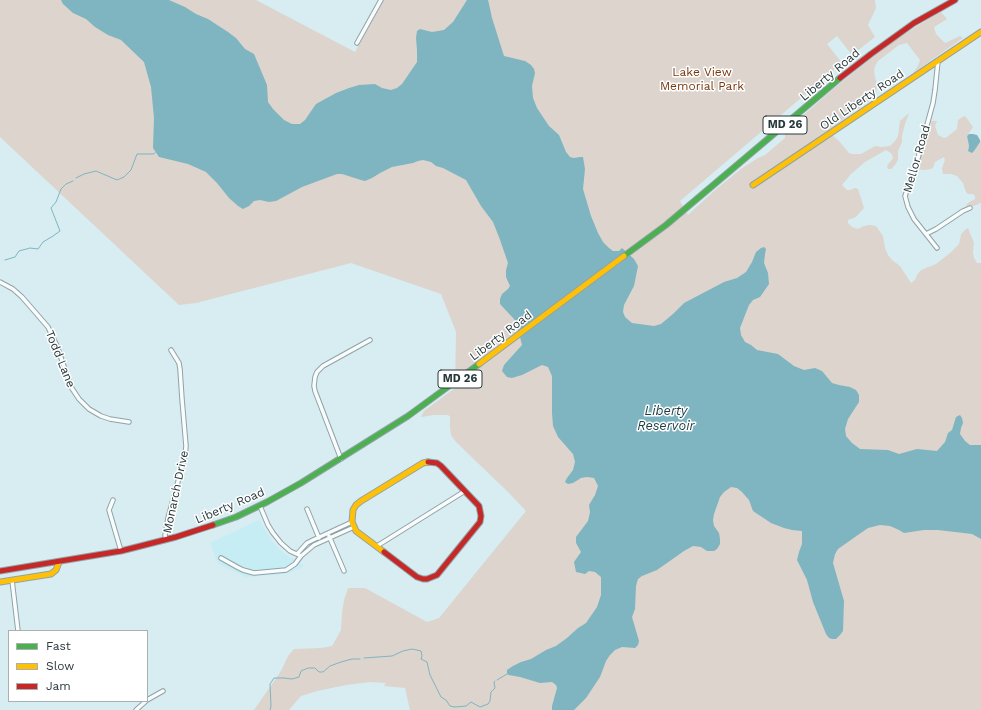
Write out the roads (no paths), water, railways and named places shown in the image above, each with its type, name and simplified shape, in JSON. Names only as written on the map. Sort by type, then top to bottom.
[{"type":"main road","name":"Liberty Road","points":[[0,571],[121,551],[166,540],[215,525],[260,506],[293,488],[408,416],[511,341],[680,214],[886,42],[914,23],[955,0]]},
{"type":"main road","name":"Old Liberty Road","points":[[753,185],[981,32]]},
{"type":"main road","points":[[428,462],[437,463],[441,466],[479,506],[481,516],[480,522],[437,575],[427,579],[417,577],[356,531],[353,525],[353,510],[360,501],[423,463],[428,462]]},
{"type":"main road","points":[[0,582],[51,574],[56,570],[59,562]]},
{"type":"street","points":[[357,43],[381,0]]},
{"type":"street","name":"Mellor Road","points":[[937,248],[910,213],[906,202],[906,196],[933,103],[938,61]]},
{"type":"street","points":[[926,234],[970,208]]},
{"type":"street","name":"Todd Lane","points":[[0,282],[13,289],[22,297],[48,327],[57,346],[71,387],[84,405],[101,416],[129,422]]},
{"type":"street","points":[[341,459],[315,392],[313,382],[317,372],[323,366],[370,340]]},
{"type":"street","name":"Monarch Drive","points":[[166,540],[165,535],[168,518],[185,456],[186,446],[180,369],[179,363],[171,350]]},
{"type":"street","points":[[377,546],[465,491]]},
{"type":"street","points":[[113,500],[109,510],[121,551]]},
{"type":"street","points":[[260,506],[268,525],[281,543],[290,551],[301,556]]},
{"type":"street","points":[[307,510],[319,537],[318,543]]},
{"type":"street","points":[[297,554],[307,543],[328,533],[353,525]]},
{"type":"street","points":[[221,558],[243,570],[254,573],[286,570],[295,564],[301,556],[318,543],[353,525]]},
{"type":"street","points":[[328,533],[344,571]]},
{"type":"street","points":[[12,580],[18,630]]},
{"type":"street","points":[[148,699],[163,692]]},
{"type":"street","points":[[136,710],[144,702]]},
{"type":"water","name":"Liberty Reservoir","points":[[61,0],[169,0],[185,7],[228,32],[236,38],[245,49],[254,54],[267,85],[268,102],[284,120],[292,124],[300,124],[305,120],[316,104],[349,88],[359,85],[375,84],[382,88],[391,90],[397,88],[402,84],[417,62],[417,31],[420,29],[432,32],[444,30],[453,22],[467,0],[488,0],[504,56],[525,61],[531,65],[535,73],[532,86],[533,98],[537,108],[549,126],[559,135],[566,152],[570,157],[583,157],[585,169],[583,189],[591,216],[603,242],[613,251],[619,251],[622,248],[634,259],[638,266],[634,286],[624,305],[623,312],[625,317],[632,323],[654,326],[661,324],[684,303],[724,282],[737,278],[746,272],[756,252],[764,247],[766,249],[764,263],[768,273],[769,284],[760,297],[753,300],[749,305],[740,328],[741,335],[745,342],[757,350],[778,354],[794,366],[804,370],[815,368],[822,371],[832,383],[856,390],[859,395],[859,402],[848,419],[845,429],[846,436],[860,449],[888,450],[899,454],[917,449],[937,451],[945,442],[948,433],[952,430],[956,417],[960,415],[963,423],[960,434],[970,445],[981,445],[981,539],[972,534],[938,530],[924,530],[904,533],[890,526],[880,525],[868,528],[838,549],[835,554],[833,563],[844,601],[843,631],[836,639],[832,639],[826,634],[813,602],[807,580],[797,560],[802,544],[802,531],[784,528],[771,523],[753,511],[749,500],[742,492],[737,488],[731,487],[720,497],[714,514],[714,526],[719,533],[720,539],[720,544],[717,549],[714,551],[707,551],[701,547],[693,546],[657,570],[638,579],[636,586],[635,609],[632,617],[639,641],[638,645],[635,648],[622,647],[615,650],[610,655],[600,677],[586,698],[574,710],[552,710],[557,688],[556,685],[552,682],[540,683],[509,675],[507,674],[507,670],[556,646],[586,623],[597,607],[601,595],[601,577],[595,572],[589,571],[585,574],[576,572],[574,562],[581,552],[576,543],[576,537],[588,521],[590,512],[589,505],[598,486],[594,478],[587,477],[581,478],[573,483],[568,484],[565,482],[573,470],[575,462],[573,454],[558,437],[553,426],[552,376],[548,367],[542,365],[522,375],[512,378],[507,377],[502,371],[504,365],[522,345],[514,319],[500,304],[502,294],[510,286],[506,277],[508,263],[493,222],[481,206],[466,180],[436,166],[431,162],[423,160],[392,167],[365,181],[342,174],[337,174],[302,187],[276,201],[254,201],[243,209],[229,198],[206,172],[188,164],[159,157],[153,148],[154,118],[151,87],[144,62],[121,40],[108,35],[86,19],[73,13],[63,4]]},
{"type":"water","points":[[969,134],[977,135],[980,140],[972,153],[968,151],[969,146],[967,136]]},
{"type":"waterway","points":[[76,178],[96,171],[117,180],[124,177],[131,170],[137,154],[155,153]]},
{"type":"waterway","points":[[5,260],[15,257],[19,251],[30,248],[38,249],[43,242],[60,231],[51,208],[56,202],[61,189],[66,184],[73,181]]},
{"type":"waterway","points":[[364,658],[392,656],[412,649],[421,651],[421,659],[427,662],[430,675],[441,697],[446,700],[450,706],[455,707],[466,706],[471,702],[480,707],[488,704],[490,701],[491,692],[495,688],[495,681]]},
{"type":"waterway","points":[[270,710],[270,684],[274,678],[292,679],[299,677],[301,671],[308,668],[315,668],[319,672],[323,672],[330,666],[341,662],[352,659],[360,659]]},
{"type":"waterway","points":[[497,680],[507,674]]},
{"type":"park label","name":"Lake View Memorial Park","points":[[702,79]]}]
